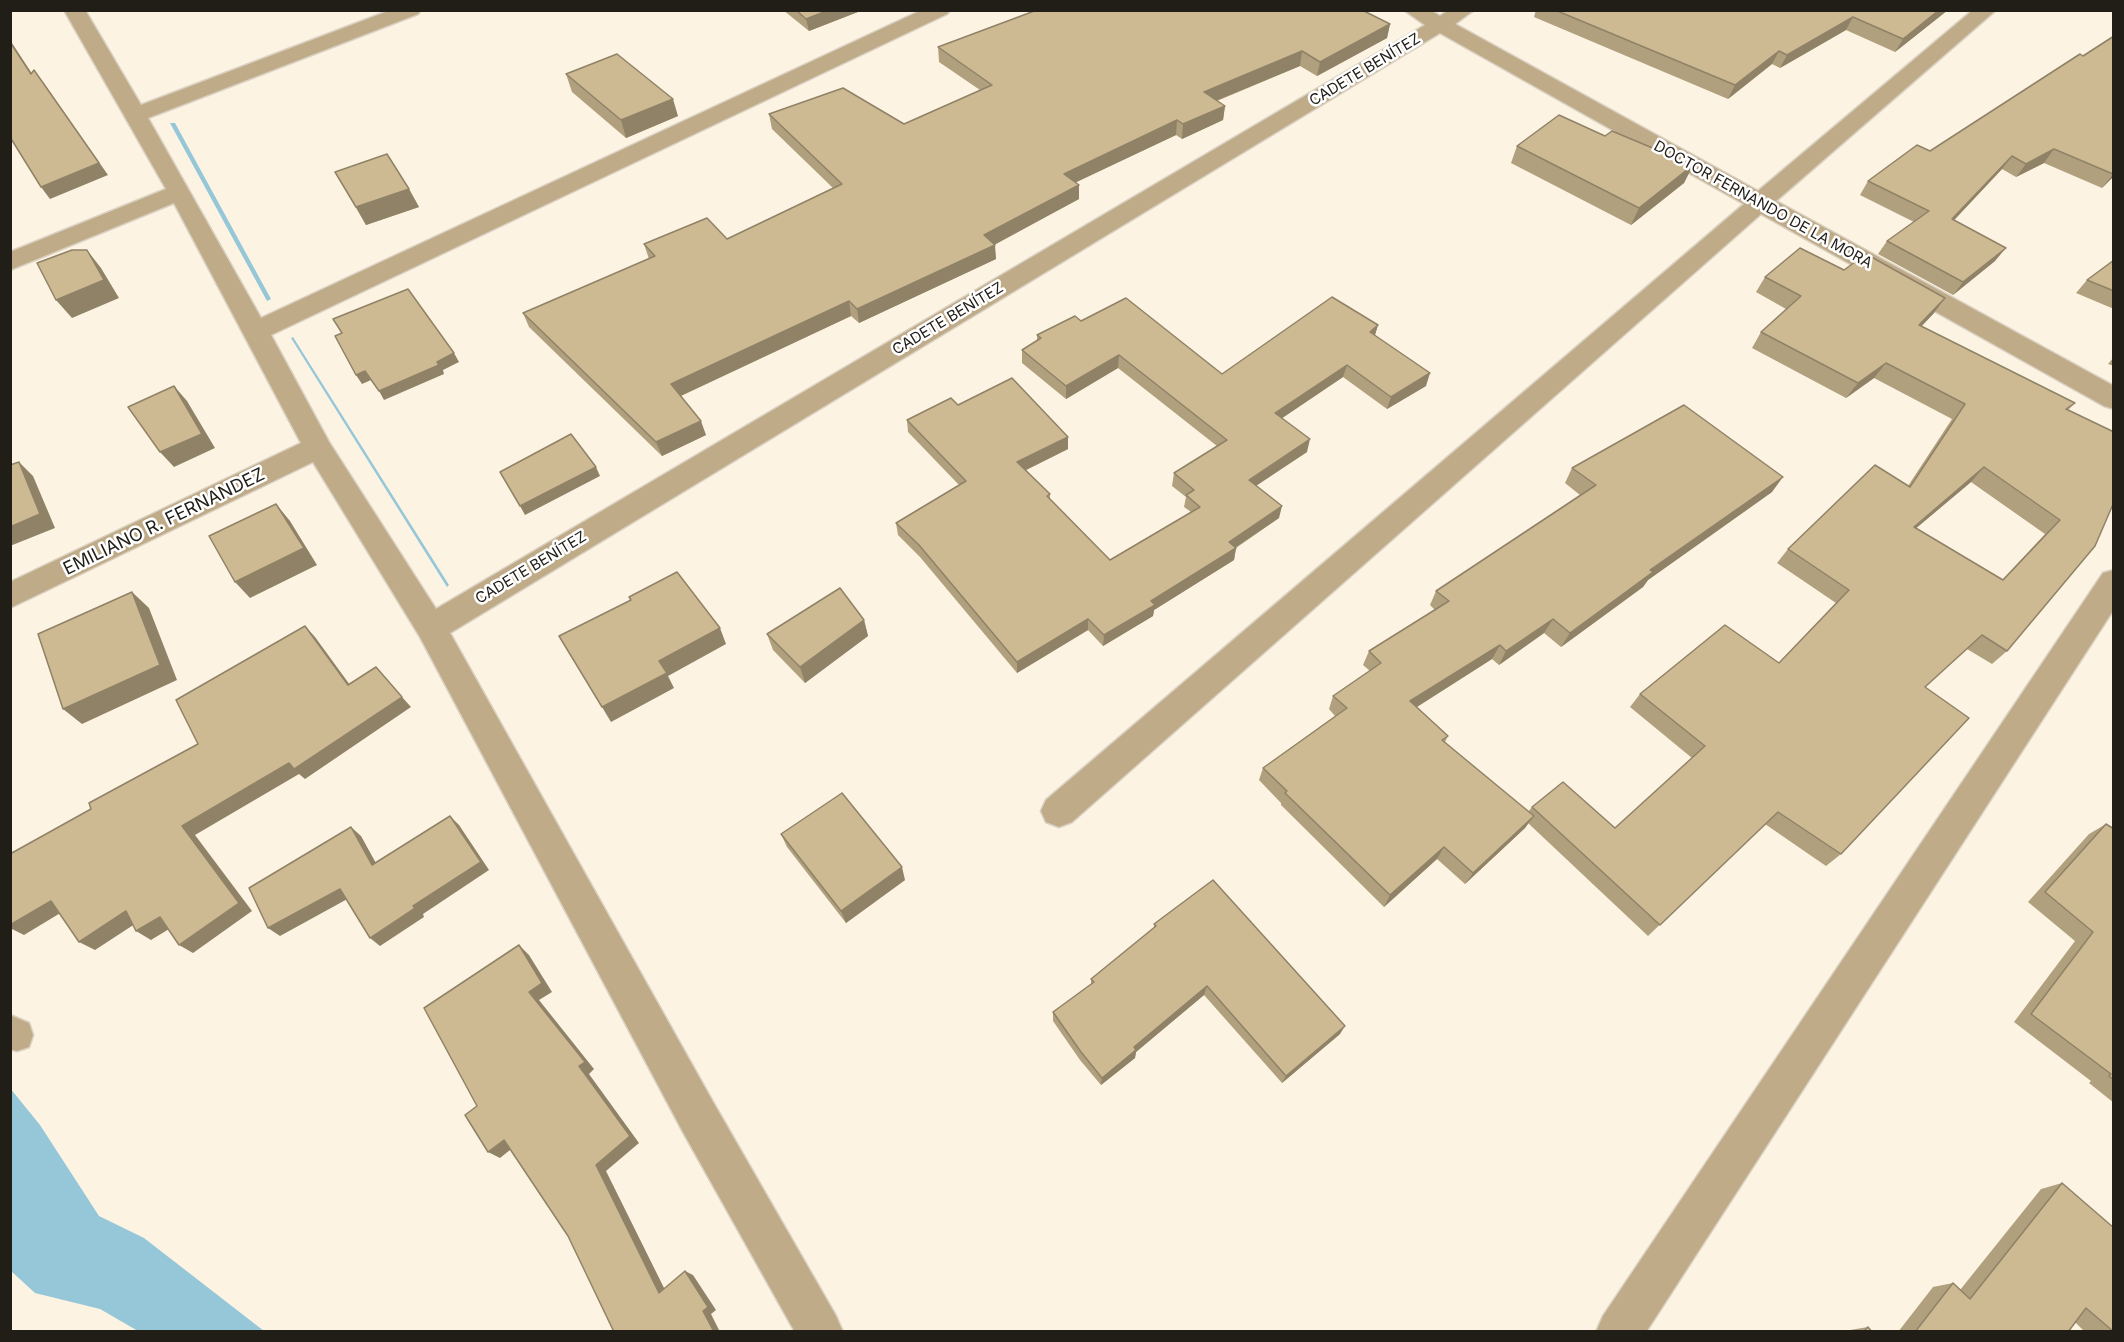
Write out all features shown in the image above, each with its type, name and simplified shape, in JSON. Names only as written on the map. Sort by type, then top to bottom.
[{"type":"street","points":[[74,10],[180,192],[318,447],[431,628],[698,1117],[820,1332]]},
{"type":"street","points":[[135,115],[411,10]]},
{"type":"street","points":[[254,332],[940,10]]},
{"type":"street","name":"DOCTOR FERNANDO DE LA MORA","points":[[1414,10],[2114,399]]},
{"type":"street","name":"CADETE BENÍTEZ","points":[[431,628],[1464,10]]},
{"type":"street","points":[[1059,811],[1759,203],[1986,10]]},
{"type":"street","points":[[10,262],[180,192]]},
{"type":"street","name":"EMILIANO R. FERNANDEZ","points":[[10,596],[318,447]]},
{"type":"street","points":[[1619,1332],[2114,582]]},
{"type":"water","points":[[170,123],[175,123],[271,299],[267,301]]},
{"type":"water","points":[[293,337],[449,585],[447,587],[291,338]]},
{"type":"water","points":[[10,1088],[40,1125],[99,1216],[144,1238],[264,1331],[138,1331],[100,1309],[35,1293],[11,1271]]},
{"type":"building","points":[[796,10],[829,10],[806,19]]},
{"type":"building","points":[[1037,10],[1362,10],[1390,24],[1320,62],[1302,51],[1204,92],[1225,106],[1183,124],[1177,120],[1064,174],[1079,185],[984,235],[995,245],[857,309],[849,301],[671,384],[701,421],[656,442],[523,313],[655,256],[644,244],[707,218],[727,239],[842,184],[769,114],[843,88],[904,124],[992,85],[938,47]]},
{"type":"building","points":[[1555,10],[1939,10],[1903,39],[1853,17],[1787,55],[1779,51],[1735,85]]},
{"type":"building","points":[[2114,36],[2113,174],[2054,149],[2026,164],[2012,156],[1952,219],[2006,248],[1963,282],[1887,241],[1929,211],[1868,181],[1917,145],[1930,151],[2080,54],[2083,56]]},
{"type":"building","points":[[10,42],[31,74],[34,70],[99,163],[41,187],[10,137]]},
{"type":"building","points":[[617,54],[673,99],[621,120],[566,74]]},
{"type":"building","points":[[1559,115],[1605,136],[1612,131],[1693,165],[1639,208],[1517,146]]},
{"type":"building","points":[[387,154],[409,189],[356,207],[335,172]]},
{"type":"building","points":[[1800,248],[1844,270],[1866,254],[1945,298],[1919,325],[2075,403],[2066,409],[2114,432],[2114,502],[2095,546],[2007,651],[1982,635],[1925,687],[1969,718],[1841,854],[1778,812],[1660,925],[1532,807],[1563,782],[1615,828],[1705,746],[1640,694],[1725,625],[1779,663],[1849,590],[1788,549],[1875,465],[1910,487],[1965,404],[1886,363],[1858,383],[1761,332],[1801,296],[1765,277]],"holes":[[[1984,467],[2060,520],[2003,580],[1914,527]]]},
{"type":"building","points":[[72,250],[87,250],[104,280],[56,300],[37,263]]},
{"type":"building","points":[[2114,260],[2114,291],[2087,280]]},
{"type":"building","points":[[408,289],[454,353],[437,362],[439,365],[379,391],[365,371],[356,375],[335,336],[342,333],[333,319]]},
{"type":"building","points":[[1332,297],[1378,325],[1370,332],[1430,373],[1391,397],[1347,365],[1275,413],[1310,439],[1249,480],[1282,506],[1229,542],[1236,548],[1151,601],[1155,605],[1104,635],[1088,619],[1017,662],[919,545],[896,523],[966,481],[907,420],[951,398],[958,405],[1012,378],[1068,437],[1017,462],[1050,494],[1047,496],[1110,560],[1200,507],[1186,495],[1194,490],[1174,473],[1227,440],[1119,355],[1066,386],[1022,350],[1041,338],[1037,335],[1075,316],[1081,321],[1126,298],[1222,374]]},
{"type":"building","points":[[174,386],[202,434],[160,452],[128,407]]},
{"type":"building","points":[[1684,405],[1783,477],[1650,570],[1653,572],[1570,633],[1553,619],[1506,651],[1500,645],[1410,701],[1448,736],[1442,740],[1534,816],[1473,873],[1444,847],[1390,895],[1285,793],[1287,791],[1263,768],[1347,708],[1333,696],[1381,663],[1369,651],[1449,601],[1436,591],[1596,485],[1572,468]]},
{"type":"building","points":[[571,434],[596,467],[520,506],[500,472]]},
{"type":"building","points":[[19,462],[40,514],[10,527],[10,465]]},
{"type":"building","points":[[276,504],[304,548],[235,582],[209,536]]},
{"type":"building","points":[[677,572],[720,628],[659,661],[667,673],[602,707],[559,636],[631,600],[629,597]]},
{"type":"building","points":[[840,588],[864,620],[800,667],[767,634]]},
{"type":"building","points":[[132,592],[160,665],[63,709],[38,634]]},
{"type":"building","points":[[305,626],[348,685],[376,667],[402,697],[294,769],[289,763],[182,826],[239,903],[179,945],[160,917],[136,931],[126,911],[79,942],[51,901],[10,925],[10,854],[91,809],[89,803],[198,744],[176,700]]},
{"type":"building","points":[[842,793],[902,867],[841,911],[781,834]]},
{"type":"building","points":[[450,816],[481,862],[413,906],[415,908],[370,938],[340,889],[268,928],[249,888],[351,827],[372,865]]},
{"type":"building","points":[[2106,824],[2114,829],[2114,1080],[2109,1076],[2111,1074],[2031,1014],[2093,932],[2045,892]]},
{"type":"building","points":[[1213,880],[1345,1026],[1286,1076],[1207,986],[1134,1047],[1136,1050],[1102,1078],[1053,1012],[1094,982],[1091,979],[1156,926],[1154,924]]},
{"type":"building","points":[[519,945],[542,983],[529,992],[585,1062],[579,1066],[630,1136],[596,1165],[659,1293],[685,1271],[708,1307],[703,1311],[714,1332],[614,1332],[568,1236],[504,1140],[488,1152],[465,1115],[477,1106],[424,1008]]},
{"type":"building","points":[[2062,1183],[2114,1228],[2114,1332],[2086,1308],[2068,1332],[1915,1332],[1953,1283],[1970,1299]]}]
